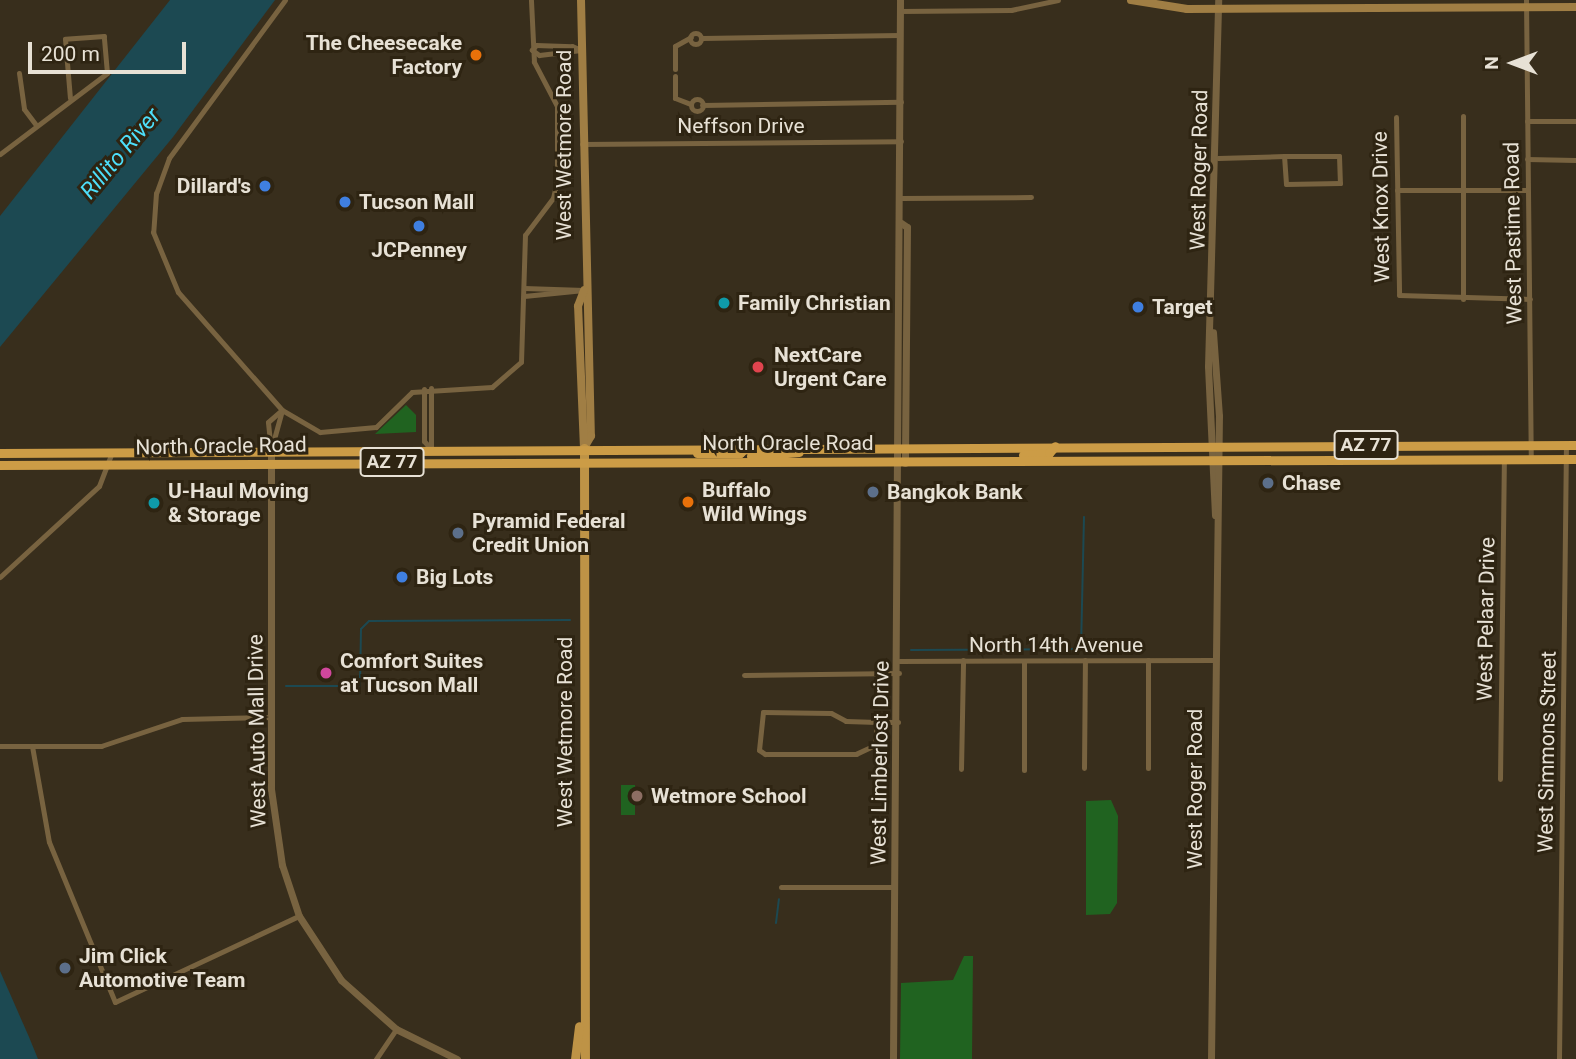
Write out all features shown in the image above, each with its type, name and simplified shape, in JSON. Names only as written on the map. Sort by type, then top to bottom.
[{"type":"highway","points":[[1374,445],[1374,458]]},
{"type":"highway","name":"North Oracle Road","points":[[0,453],[747,446],[1571,445]]},
{"type":"highway","points":[[672,460],[740,453],[747,446]]},
{"type":"highway","points":[[748,459],[820,446]]},
{"type":"highway","points":[[1004,460],[1049,453],[1055,446]]},
{"type":"highway","points":[[1055,460],[1060,452],[1104,446]]},
{"type":"highway","points":[[0,459],[41,452]]},
{"type":"highway","name":"North Oracle Road","points":[[0,465],[748,459],[902,463],[1213,458],[1571,459]]},
{"type":"main road","name":"West Wetmore Road","points":[[581,0],[584,290],[591,436],[584,448],[581,1017],[585,1059]]},
{"type":"main road","points":[[1132,0],[1163,9],[1218,5],[1312,4],[1526,4],[1576,7]]},
{"type":"main road","name":"West Wetmore Road","points":[[575,1059],[581,1017]]},
{"type":"street","points":[[285,0],[169,158],[152,225],[161,264],[177,291],[282,410],[314,431],[363,431],[424,389],[489,387],[508,379],[524,353],[526,231],[553,198],[557,181],[557,106],[531,50],[531,0]]},
{"type":"street","name":"West Limberlost Drive","points":[[892,1059],[902,463],[897,446],[897,258],[901,223],[900,0]]},
{"type":"street","points":[[900,11],[1011,10],[1058,0]]},
{"type":"street","name":"West Pastime Road","points":[[1526,4],[1531,459]]},
{"type":"street","name":"West Roger Road","points":[[1211,1059],[1217,519],[1213,458],[1213,332],[1218,158],[1218,5]]},
{"type":"street","points":[[0,153],[70,98],[107,74],[108,55],[104,36],[70,35],[64,42],[64,83],[70,98]]},
{"type":"street","points":[[900,35],[702,38],[696,44],[691,37],[675,46],[675,98],[691,104],[696,110],[702,105],[901,102]]},
{"type":"street","points":[[531,50],[581,50]]},
{"type":"street","points":[[19,73],[21,102],[36,125]]},
{"type":"street","points":[[1463,116],[1463,299]]},
{"type":"street","name":"West Knox Drive","points":[[1396,117],[1401,297]]},
{"type":"street","points":[[1527,121],[1576,121]]},
{"type":"street","name":"Neffson Drive","points":[[582,144],[901,141]]},
{"type":"street","points":[[1218,158],[1284,156],[1339,156],[1340,183],[1286,184],[1284,156]]},
{"type":"street","points":[[1527,159],[1576,160]]},
{"type":"street","points":[[1397,190],[1527,190]]},
{"type":"street","points":[[901,198],[1031,197]]},
{"type":"street","name":"West Limberlost Drive","points":[[901,223],[907,265],[908,332],[908,446],[902,463]]},
{"type":"street","points":[[897,258],[907,265]]},
{"type":"street","points":[[524,288],[584,290]]},
{"type":"street","points":[[524,296],[584,290]]},
{"type":"street","points":[[1395,303],[1401,297],[1530,299]]},
{"type":"street","points":[[898,324],[908,332]]},
{"type":"street","points":[[431,388],[431,449]]},
{"type":"street","points":[[424,389],[424,441],[431,449]]},
{"type":"street","name":"West Auto Mall Drive","points":[[282,410],[268,422],[272,462],[272,814],[299,916],[341,980],[396,1029],[457,1059]]},
{"type":"street","name":"West Simmons Street","points":[[1559,1059],[1571,445]]},
{"type":"street","points":[[0,577],[100,486],[111,465],[112,452]]},
{"type":"street","name":"West Pelaar Drive","points":[[1500,779],[1504,460]]},
{"type":"street","points":[[961,769],[963,660]]},
{"type":"street","points":[[1084,768],[1085,660]]},
{"type":"street","points":[[1148,660],[1148,768]]},
{"type":"street","name":"North 14th Avenue","points":[[899,661],[1214,660]]},
{"type":"street","points":[[1024,661],[1024,770]]},
{"type":"street","points":[[744,675],[899,673]]},
{"type":"street","points":[[877,722],[875,745],[866,753],[759,750],[762,712],[831,713],[877,722],[898,722]]},
{"type":"street","points":[[0,746],[101,746],[195,718],[272,717]]},
{"type":"street","points":[[32,746],[49,842],[115,1002],[299,916]]},
{"type":"street","points":[[781,887],[895,887]]},
{"type":"street","points":[[376,1059],[396,1029]]},
{"type":"green space","points":[[406,405],[416,415],[416,432],[375,434]]},
{"type":"green space","points":[[621,785],[635,785],[635,815],[621,815]]},
{"type":"green space","points":[[1111,800],[1118,816],[1117,903],[1110,914],[1086,915],[1086,801]]},
{"type":"green space","points":[[964,956],[973,956],[972,1059],[900,1059],[901,983],[953,980]]},
{"type":"water","name":"Rillito River","points":[[170,0],[275,0],[173,137],[0,347],[0,216]]},
{"type":"water","points":[[0,971],[29,1037],[38,1059],[0,1059]]},
{"type":"waterway","points":[[911,650],[1081,649],[1084,517]]},
{"type":"waterway","points":[[286,686],[360,686],[361,629],[369,621],[570,620]]},
{"type":"waterway","points":[[776,923],[779,899]]},
{"type":"place","name":"The Cheesecake Factory","points":[[476,55]]},
{"type":"place","name":"Dillard's","points":[[265,186]]},
{"type":"place","name":"Tucson Mall","points":[[345,202]]},
{"type":"place","name":"JCPenney","points":[[419,226]]},
{"type":"place","name":"Family Christian","points":[[724,303]]},
{"type":"place","name":"Target","points":[[1138,307]]},
{"type":"place","name":"NextCare Urgent Care","points":[[758,367]]},
{"type":"place","name":"Chase","points":[[1268,483]]},
{"type":"place","name":"Bangkok Bank","points":[[873,492]]},
{"type":"place","name":"Buffalo Wild Wings","points":[[688,502]]},
{"type":"place","name":"U-Haul Moving & Storage","points":[[154,503]]},
{"type":"place","name":"Pyramid Federal Credit Union","points":[[458,533]]},
{"type":"place","name":"Big Lots","points":[[402,577]]},
{"type":"place","name":"Comfort Suites at Tucson Mall","points":[[326,673]]},
{"type":"place","name":"Wetmore School","points":[[637,796]]},
{"type":"place","name":"Jim Click Automotive Team","points":[[65,968]]}]
